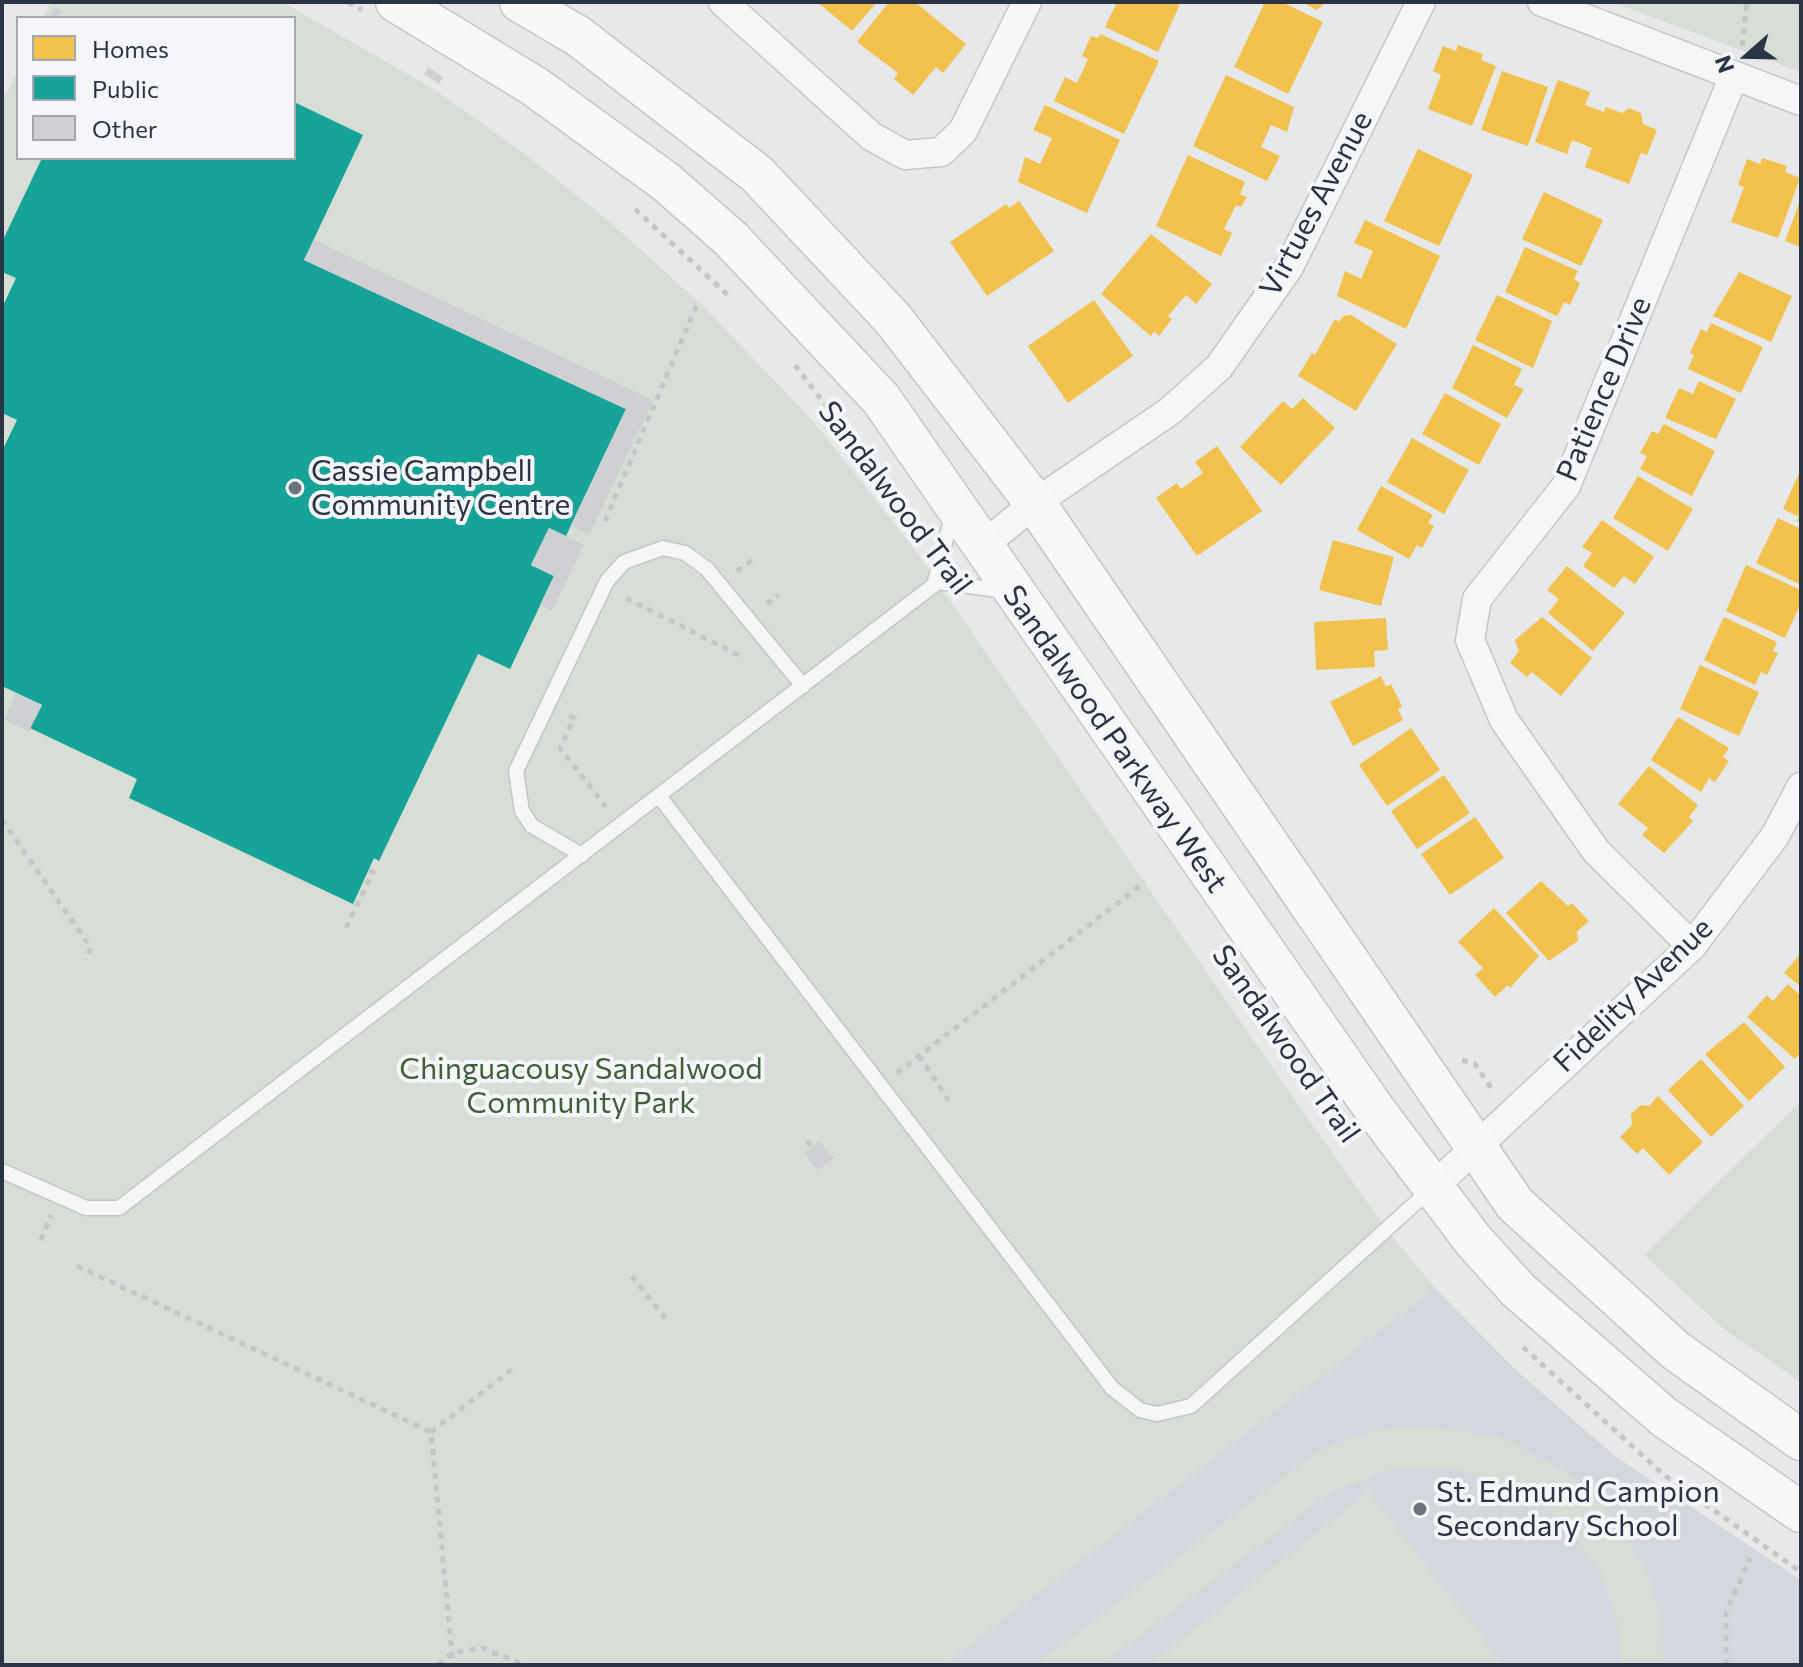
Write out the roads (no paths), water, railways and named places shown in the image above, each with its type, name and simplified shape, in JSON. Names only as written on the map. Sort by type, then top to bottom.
[{"type":"main road","points":[[520,2],[578,36],[757,174],[893,319],[1035,503],[1473,1148],[1515,1204],[1571,1259],[1675,1350],[1801,1440]]},
{"type":"main road","name":"Sandalwood Parkway West","points":[[385,10],[534,86],[666,182],[731,239],[881,399],[981,547],[1431,1189],[1518,1290],[1664,1417],[1801,1512]]},
{"type":"street","points":[[723,2],[871,136],[905,155],[941,152],[963,131],[1027,2]]},
{"type":"street","name":"Virtues Avenue","points":[[981,547],[1035,503],[1170,411],[1219,367],[1289,267],[1421,2]]},
{"type":"street","points":[[1542,2],[1733,78],[1801,101]]},
{"type":"street","name":"Patience Drive","points":[[1692,946],[1596,851],[1504,720],[1470,640],[1477,599],[1566,486],[1733,78]]},
{"type":"street","name":"Fidelity Avenue","points":[[1473,1148],[1692,946],[1775,836],[1801,787]]},
{"type":"street","points":[[1431,1189],[1473,1148]]},
{"type":"lane","points":[[2,1171],[86,1208],[119,1208],[938,582],[954,506]]},
{"type":"lane","points":[[582,855],[532,826],[520,803],[516,771],[607,581],[624,562],[663,548],[685,553],[707,569],[803,686]]},
{"type":"lane","points":[[938,582],[1013,592]]},
{"type":"lane","points":[[659,796],[1112,1388],[1124,1401],[1140,1410],[1157,1414],[1191,1406],[1431,1189]]},
{"type":"place","name":"Cassie Campbell Community Centre","points":[[295,488]]},
{"type":"place","name":"St. Edmund Campion Secondary School","points":[[1420,1509]]},
{"type":"park label","name":"Chinguacousy Sandalwood Community Park","points":[[581,1086]]}]
